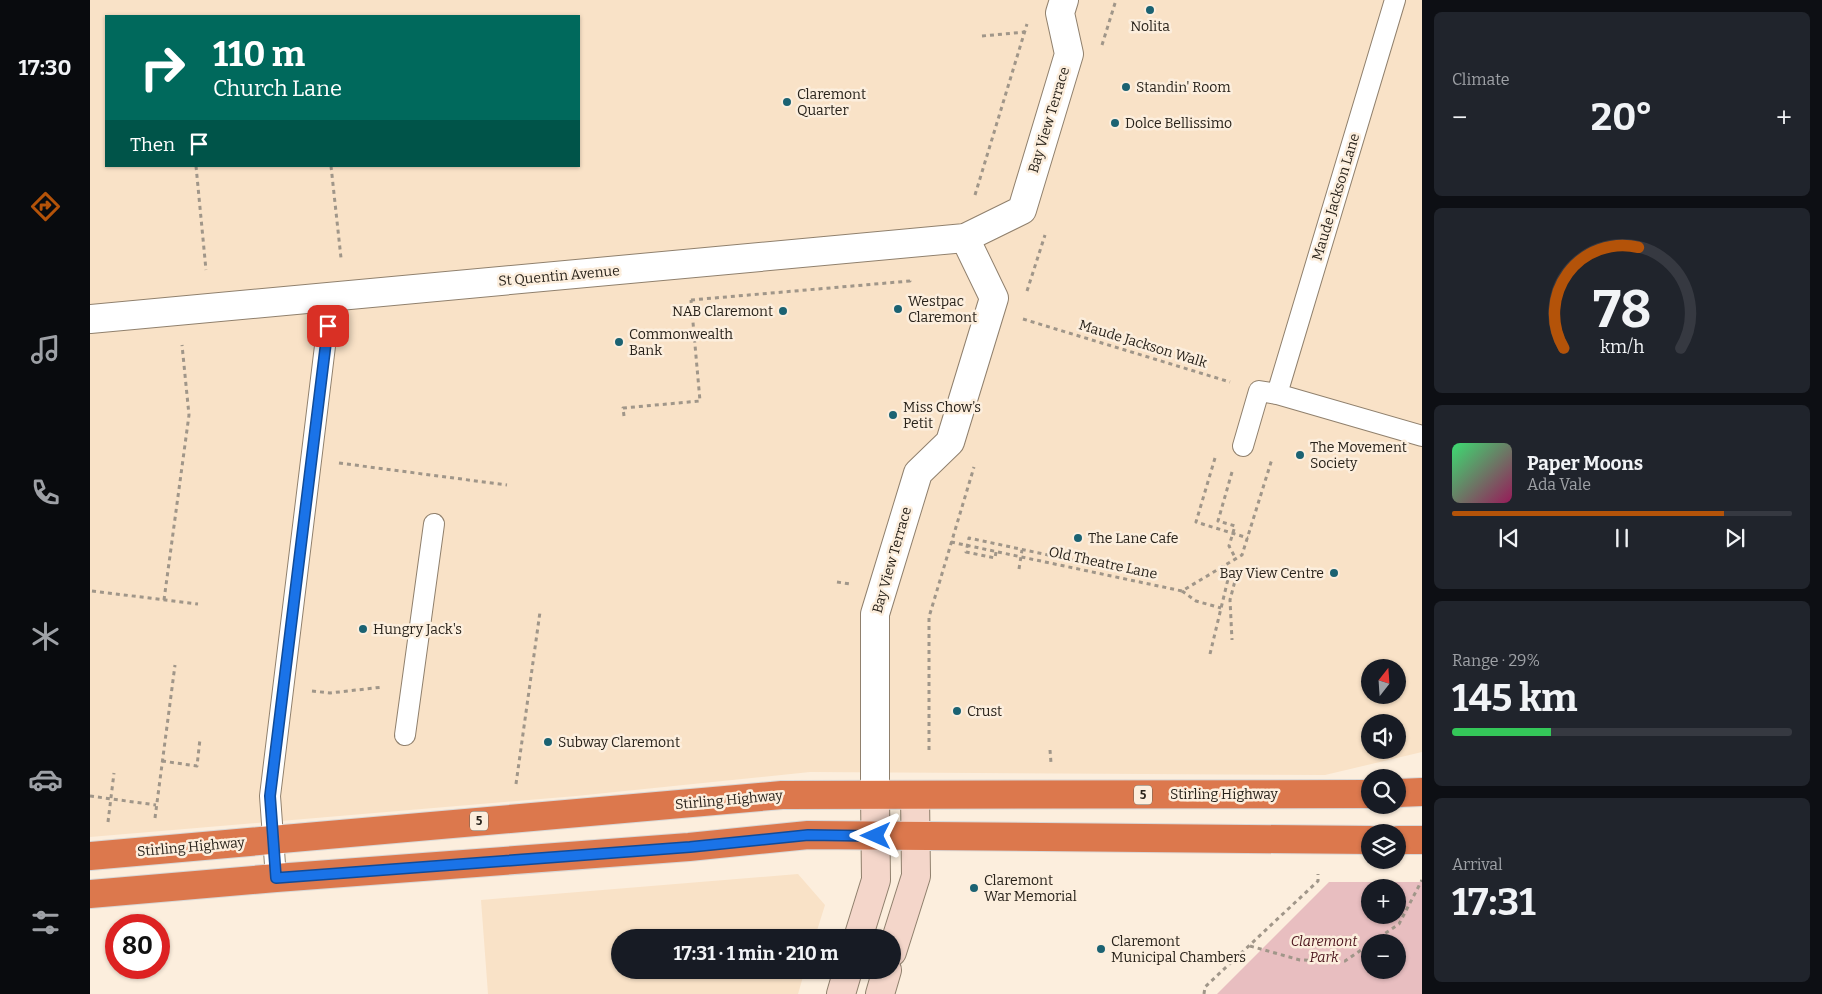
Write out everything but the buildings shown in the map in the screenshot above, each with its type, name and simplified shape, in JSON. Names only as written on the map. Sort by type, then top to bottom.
[{"type":"highway","points":[[1406,793],[1422,792]]},
{"type":"highway","name":"Stirling Highway","points":[[90,856],[782,795],[1361,794]]},
{"type":"highway","points":[[90,894],[690,847],[808,835],[1361,840]]},
{"type":"highway","points":[[1406,840],[1422,840]]},
{"type":"main road","name":"Bay View Terrace","points":[[861,929],[876,880],[875,795]]},
{"type":"main road","points":[[899,929],[916,876],[915,795]]},
{"type":"main road","points":[[841,994],[845,979]]},
{"type":"main road","points":[[880,994],[884,979]]},
{"type":"street","name":"Bay View Terrace","points":[[1022,210],[1069,54],[1060,12],[1064,0]]},
{"type":"street","name":"St Quentin Avenue","points":[[90,319],[965,238],[1022,210]]},
{"type":"street","name":"Bay View Terrace","points":[[875,795],[875,614],[918,473],[950,442],[994,298],[965,238]]},
{"type":"lane","name":"Maude Jackson Lane","points":[[1243,446],[1268,392],[1395,0]]},
{"type":"lane","points":[[276,878],[270,796],[331,298]]},
{"type":"lane","points":[[1268,392],[1422,436]]},
{"type":"lane","points":[[405,735],[434,524]]},
{"type":"path","points":[[973,203],[1029,18]]},
{"type":"path","points":[[982,36],[1025,32]]},
{"type":"path","points":[[196,167],[206,270]]},
{"type":"path","points":[[331,167],[341,258]]},
{"type":"path","points":[[624,416],[624,408],[700,401],[690,294]]},
{"type":"path","points":[[691,300],[721,297]]},
{"type":"path","name":"Maude Jackson Walk","points":[[1019,318],[1268,392]]},
{"type":"path","points":[[164,600],[188,415],[182,339]]},
{"type":"path","points":[[1182,591],[1242,555],[1274,452]]},
{"type":"path","points":[[1216,456],[1196,522],[1248,538]]},
{"type":"path","points":[[334,463],[507,484]]},
{"type":"path","points":[[1228,485],[1218,521],[1235,526],[1229,546],[1236,559]]},
{"type":"path","points":[[996,552],[994,558],[966,552],[969,538],[1076,561],[1077,554]]},
{"type":"path","name":"Old Theatre Lane","points":[[951,542],[1182,591],[1196,602],[1221,608]]},
{"type":"path","points":[[1019,569],[1022,550]]},
{"type":"path","points":[[1210,654],[1228,575],[1223,566]]},
{"type":"path","points":[[1228,575],[1236,577],[1230,600],[1232,640]]},
{"type":"path","points":[[837,582],[854,585]]},
{"type":"path","points":[[92,591],[198,604]]},
{"type":"path","points":[[515,790],[540,612]]},
{"type":"path","points":[[154,824],[176,665]]},
{"type":"path","points":[[312,690],[330,693],[385,687]]},
{"type":"path","points":[[162,761],[197,766],[200,739]]},
{"type":"path","points":[[1050,750],[1051,766]]},
{"type":"path","points":[[108,828],[114,773]]},
{"type":"path","points":[[90,796],[156,805]]},
{"type":"path","points":[[1204,994],[1205,987],[1318,881],[1318,871]]},
{"type":"path","points":[[1384,934],[1399,924],[1422,880]]},
{"type":"path","points":[[1249,946],[1300,960],[1346,961],[1361,950]]},
{"type":"shaded area","points":[[90,0],[1422,0],[1422,752],[1406,756],[1406,714],[1361,714],[1361,759],[1392,759],[1325,775],[810,772],[576,796],[90,837]]},
{"type":"shaded area","points":[[798,874],[825,905],[818,929],[611,929],[611,979],[802,979],[798,994],[488,994],[481,900]]},
{"type":"green space","name":"Claremont Park","points":[[1329,882],[1361,882],[1361,924],[1406,924],[1406,882],[1422,882],[1422,994],[1217,994]]},
{"type":"place","name":"Nolita","points":[[1150,10]]},
{"type":"place","name":"Standin' Room","points":[[1126,87]]},
{"type":"place","name":"Claremont Quarter","points":[[787,102]]},
{"type":"place","name":"Dolce Bellissimo","points":[[1115,123]]},
{"type":"place","name":"Westpac Claremont","points":[[898,309]]},
{"type":"place","name":"NAB Claremont","points":[[783,311]]},
{"type":"place","name":"Commonwealth Bank","points":[[619,342]]},
{"type":"place","name":"Miss Chow’s Petit","points":[[893,415]]},
{"type":"place","name":"The Movement Society","points":[[1300,455]]},
{"type":"place","name":"The Lane Cafe","points":[[1078,538]]},
{"type":"place","name":"Bay View Centre","points":[[1334,573]]},
{"type":"place","name":"Hungry Jack's","points":[[363,629]]},
{"type":"place","name":"Crust","points":[[957,711]]},
{"type":"place","name":"Subway Claremont","points":[[548,742]]},
{"type":"place","name":"Claremont War Memorial","points":[[974,888]]},
{"type":"place","name":"Claremont Municipal Chambers","points":[[1101,949]]},
{"type":"route","points":[[328,326],[270,796],[276,878],[690,847],[808,835],[876,836]]}]
